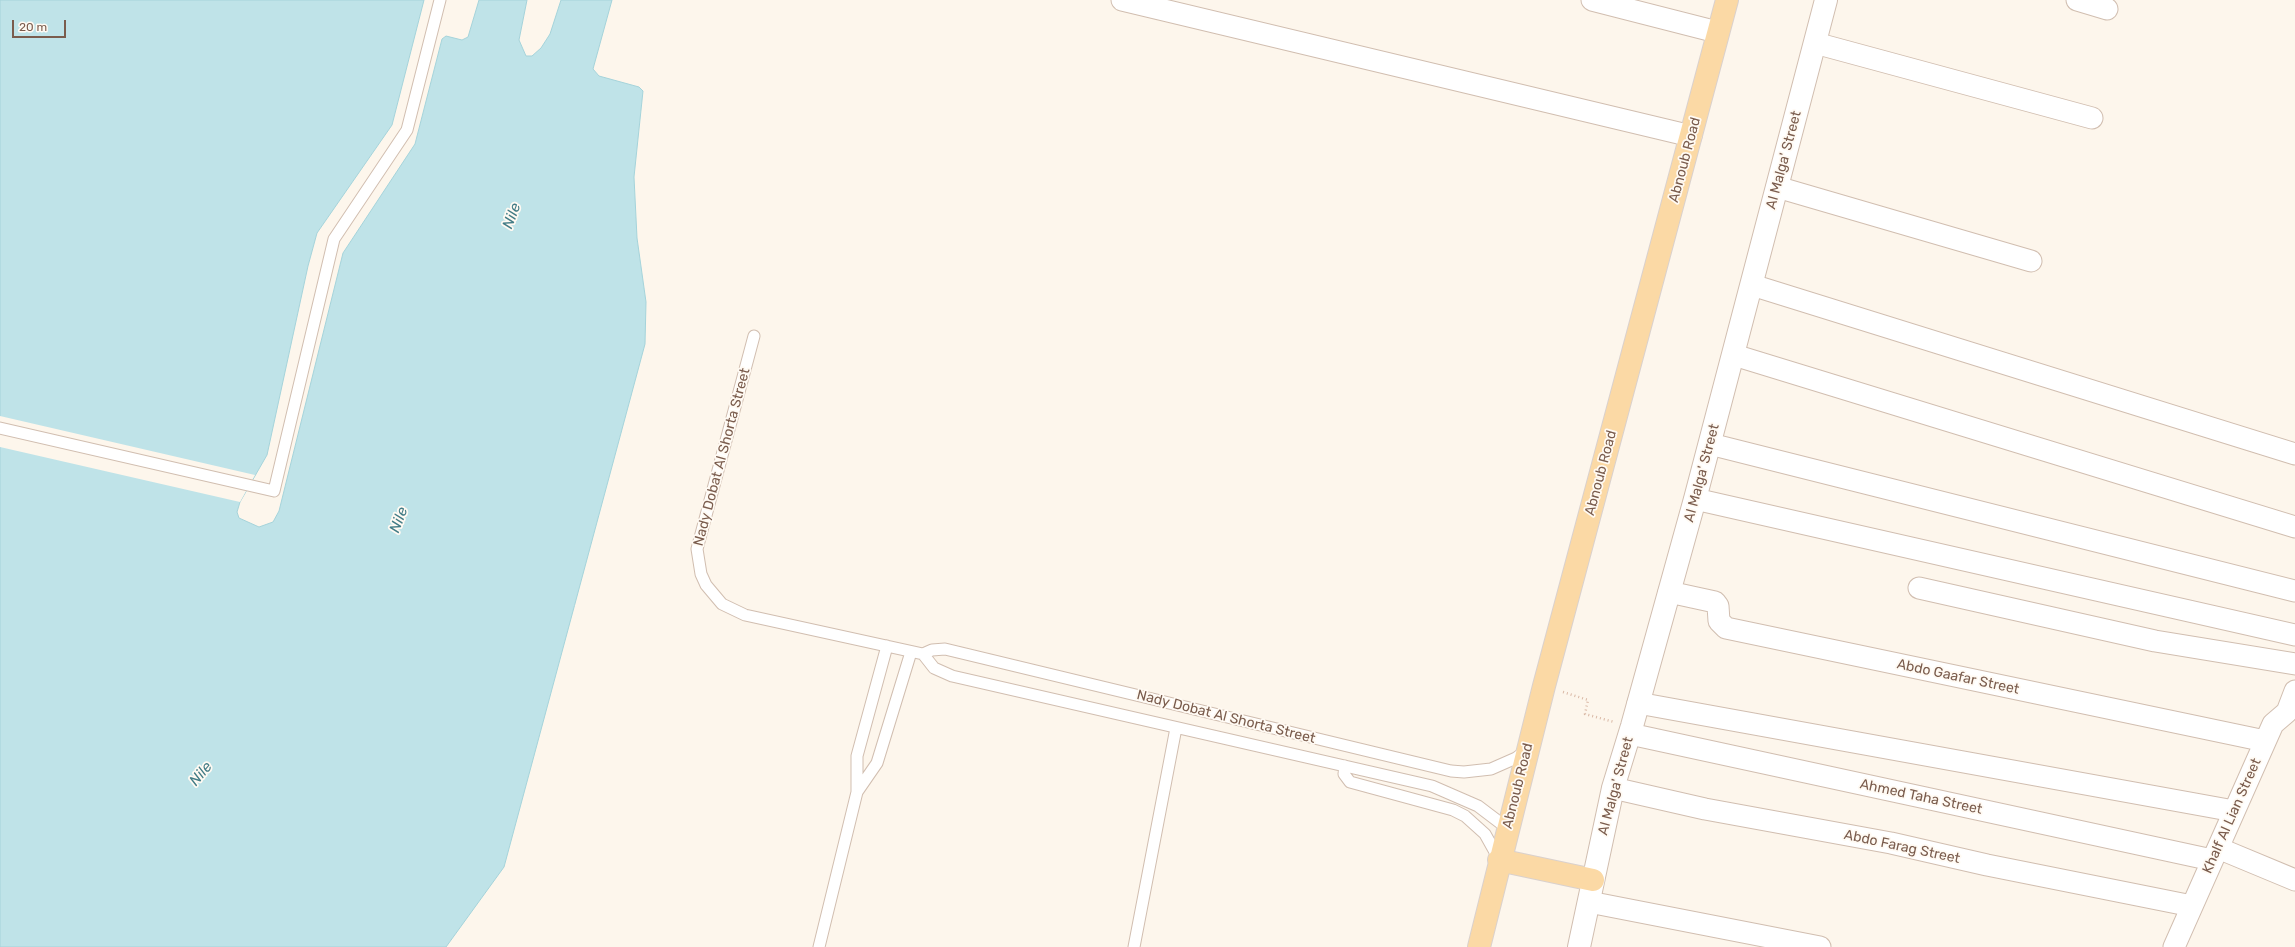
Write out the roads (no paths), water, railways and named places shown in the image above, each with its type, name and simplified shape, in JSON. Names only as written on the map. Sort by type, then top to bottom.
[{"type":"main road","name":"Abnoub Road","points":[[1479,947],[1499,860],[1544,686],[1691,136],[1717,32],[1727,0]]},
{"type":"main road","points":[[1499,860],[1587,879]]},
{"type":"street","points":[[1122,0],[1691,136]]},
{"type":"street","points":[[1592,0],[1717,32]]},
{"type":"street","name":"Al Malga' Street","points":[[1579,947],[1589,902],[1587,879],[1612,788],[1624,728],[1638,704],[1695,499],[1826,0]]},
{"type":"street","points":[[2077,0],[2107,9]]},
{"type":"street","points":[[1815,42],[2092,118]]},
{"type":"street","points":[[1777,187],[2031,261]]},
{"type":"street","points":[[1752,285],[2295,454]]},
{"type":"street","points":[[1734,355],[2295,527]]},
{"type":"street","points":[[1710,444],[2295,590]]},
{"type":"street","points":[[1695,499],[2295,635]]},
{"type":"street","points":[[1920,588],[2155,641],[2295,664]]},
{"type":"street","name":"Abdo Gaafar Street","points":[[1669,592],[1715,602],[1718,606],[1719,621],[1726,628],[2265,741]]},
{"type":"street","name":"Khalf Al Lian Street","points":[[2174,947],[2273,724],[2287,712],[2295,691]]},
{"type":"street","points":[[1638,704],[2234,811]]},
{"type":"street","name":"Ahmed Taha Street","points":[[1624,728],[2215,854],[2295,880]]},
{"type":"street","name":"Abdo Farag Street","points":[[1612,788],[1705,809],[1891,843],[1987,865],[2192,906]]},
{"type":"street","points":[[1589,902],[1820,947]]},
{"type":"lane","points":[[0,428],[274,491],[334,239],[407,130],[440,0]]},
{"type":"lane","name":"Nady Dobat Al Shorta Street","points":[[754,336],[697,550],[700,574],[713,595],[722,604],[745,615],[911,652],[922,654],[932,650],[945,649],[1451,771],[1478,771],[1504,764],[1528,749]]},
{"type":"lane","points":[[819,947],[857,792],[857,756],[887,646]]},
{"type":"lane","points":[[857,792],[877,762],[911,652]]},
{"type":"lane","name":"Nady Dobat Al Shorta Street","points":[[922,654],[934,668],[952,676],[1432,786],[1461,797],[1478,806],[1508,828]]},
{"type":"lane","points":[[1134,947],[1176,728]]},
{"type":"lane","points":[[1394,777],[1398,758]]},
{"type":"lane","points":[[1345,766],[1344,774],[1350,782],[1453,810],[1465,816],[1486,834],[1499,860]]},
{"type":"water","name":"Nile","points":[[0,0],[424,0],[392,125],[317,233],[308,266],[267,455],[240,502],[237,512],[239,518],[259,527],[273,522],[279,511],[343,253],[415,144],[442,39],[446,36],[462,40],[468,37],[479,0],[527,0],[519,40],[526,56],[532,56],[541,48],[550,34],[561,0],[612,0],[593,69],[599,76],[639,87],[643,91],[634,177],[637,238],[646,302],[645,344],[504,867],[446,947],[0,947]]}]
